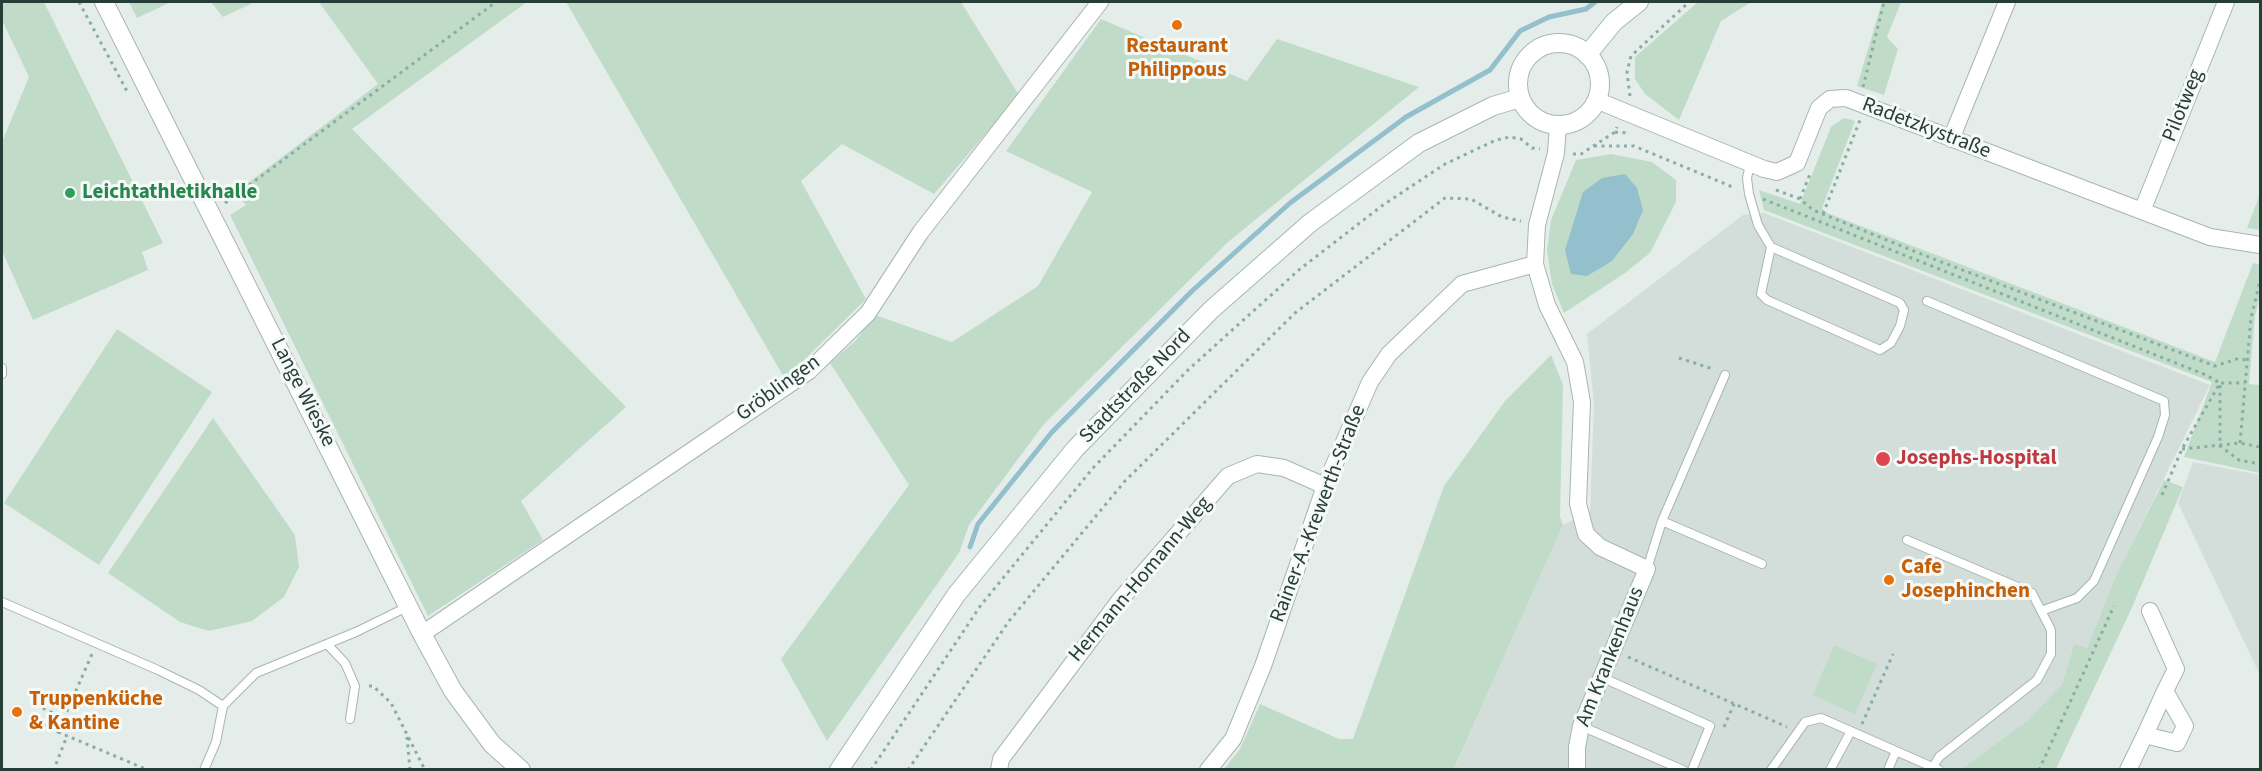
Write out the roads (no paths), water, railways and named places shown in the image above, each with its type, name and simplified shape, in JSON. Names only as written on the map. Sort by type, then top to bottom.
[{"type":"main road","name":"Lange Wieske","points":[[104,2],[422,634],[453,691],[492,744],[521,770]]},
{"type":"main road","points":[[1587,55],[1614,22],[1639,2]]},
{"type":"main road","points":[[1565,43],[1587,55],[1595,64],[1599,80],[1596,100],[1582,117],[1557,125],[1532,115],[1520,98],[1519,73],[1527,58],[1540,47],[1565,43]]},
{"type":"main road","name":"Stadtstraße Nord","points":[[839,770],[956,595],[1067,458],[1211,310],[1310,223],[1419,143],[1493,106],[1520,98]]},
{"type":"street","name":"Gröblingen","points":[[422,634],[809,371],[868,313],[920,233],[1100,2]]},
{"type":"street","points":[[1952,138],[2007,2]]},
{"type":"street","name":"Pilotweg","points":[[2142,212],[2226,2]]},
{"type":"street","name":"Radetzkystraße","points":[[1596,100],[1750,164],[1777,172],[1789,169],[1797,163],[1819,108],[1830,99],[1846,98],[2210,237],[2260,245]]},
{"type":"street","name":"Am Krankenhaus","points":[[1557,125],[1556,153],[1537,225],[1535,264],[1547,304],[1575,362],[1582,402],[1578,504],[1586,534],[1600,547],[1647,569],[1581,726],[1577,747],[1577,770]]},
{"type":"street","name":"Rainer-A.-Krewerth-Straße","points":[[1208,770],[1233,739],[1263,666],[1325,486],[1365,392],[1389,354],[1462,284],[1535,264]]},
{"type":"street","name":"Hermann-Homann-Weg","points":[[999,770],[1001,759],[1120,600],[1228,476],[1257,464],[1284,468],[1325,486]]},
{"type":"street","points":[[2128,770],[2176,669],[2150,611]]},
{"type":"street","points":[[2145,735],[2177,744],[2184,726],[2165,692]]},
{"type":"lane","points":[[1750,164],[1747,178],[1749,194],[1758,225],[1771,247],[1900,303],[1904,310],[1900,326],[1891,343],[1880,350],[1767,300],[1761,294],[1771,247]]},
{"type":"lane","points":[[1927,301],[2164,400],[2165,415],[2158,436],[2094,581],[2077,598],[2041,611]]},
{"type":"lane","points":[[2,368],[2,374]]},
{"type":"lane","points":[[1647,569],[1662,521],[1725,375]]},
{"type":"lane","points":[[1662,521],[1762,564]]},
{"type":"lane","points":[[1771,770],[1805,722],[1821,718],[1936,768],[1939,758],[2037,680],[2051,654],[2051,630],[2032,593],[1907,540]]},
{"type":"lane","points":[[2,602],[199,690],[223,706]]},
{"type":"lane","points":[[204,770],[216,742],[223,706],[256,673],[327,644],[409,606]]},
{"type":"lane","points":[[327,644],[345,663],[355,686],[350,719]]},
{"type":"lane","points":[[1601,677],[1710,726],[1692,770]]},
{"type":"lane","points":[[1581,726],[1683,770]]},
{"type":"lane","points":[[1830,770],[1854,733]]},
{"type":"lane","points":[[1888,770],[1896,751]]},
{"type":"water","points":[[1625,174],[1637,188],[1643,210],[1633,234],[1612,261],[1587,276],[1571,274],[1565,250],[1583,192],[1602,178]]},
{"type":"waterway","points":[[970,547],[978,524],[1052,432],[1192,291],[1290,203],[1406,117],[1490,70],[1520,31],[1549,17],[1586,9],[1595,2]]},
{"type":"place","name":"Restaurant Philippous","points":[[1177,25]]},
{"type":"place","name":"Leichtathletikhalle","points":[[70,193]]},
{"type":"place","name":"Josephs-Hospital","points":[[1883,459]]},
{"type":"place","name":"Cafe Josephinchen","points":[[1889,580]]},
{"type":"place","name":"Truppenküche & Kantine","points":[[17,712]]}]
